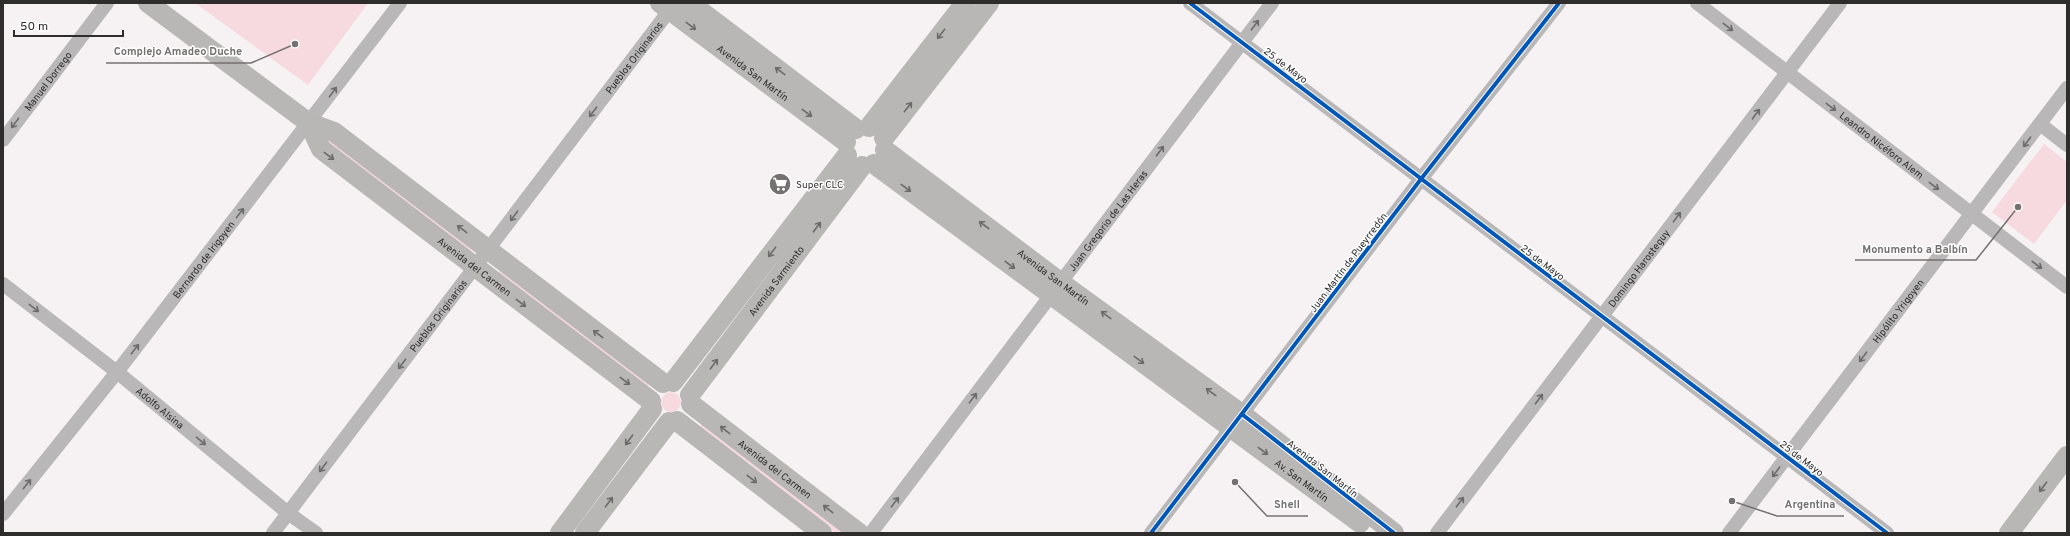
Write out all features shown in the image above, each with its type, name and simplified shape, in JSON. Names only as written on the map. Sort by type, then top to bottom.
[{"type":"main road","points":[[148,3],[309,123],[334,132],[488,250],[668,382],[684,386],[691,400],[688,413],[673,421],[585,533]]},
{"type":"main road","name":"Avenida San Martín","points":[[690,3],[865,146]]},
{"type":"main road","name":"Avenida Sarmiento","points":[[691,400],[964,3]]},
{"type":"main road","name":"Avenida Sarmiento","points":[[668,382],[865,146],[989,3]]},
{"type":"main road","name":"Avenida San Martín","points":[[668,5],[865,146],[1055,289],[1394,533]]},
{"type":"main road","name":"Avenida del Carmen","points":[[309,123],[320,149],[475,267],[652,405]]},
{"type":"main road","points":[[560,533],[652,405],[654,391],[668,382]]},
{"type":"main road","name":"Avenida del Carmen","points":[[691,400],[859,533]]},
{"type":"main road","points":[[652,405],[661,419],[673,421],[822,533]]},
{"type":"main road","name":"Av. San Martín","points":[[1237,421],[1373,533]]},
{"type":"main road","points":[[2009,533],[2067,456]]},
{"type":"main road","points":[[2026,533],[2067,478]]},
{"type":"street","name":"Manuel Dorrego","points":[[3,140],[107,3]]},
{"type":"street","name":"Bernardo de Irigoyen","points":[[3,514],[117,372],[400,3]]},
{"type":"street","name":"25 de Mayo","points":[[1190,3],[1887,533]]},
{"type":"street","name":"Juan Gregorio de Las Heras","points":[[871,533],[1272,3]]},
{"type":"street","name":"Juan Martín de Pueyrredón","points":[[1151,533],[1421,179],[1559,3]]},
{"type":"street","name":"Leandro Nicéforo Alem","points":[[1697,3],[1786,73],[2067,287]]},
{"type":"street","name":"Domingo Harosteguy","points":[[1437,533],[1840,3]]},
{"type":"street","name":"Pueblos Originarios","points":[[273,533],[488,250],[668,5]]},
{"type":"street","name":"Hipólito Yrigoyen","points":[[1729,533],[2067,88]]},
{"type":"street","points":[[2040,124],[2067,145]]},
{"type":"street","name":"Adolfo Alsina","points":[[3,284],[117,372],[288,513],[316,533]]},
{"type":"shaded area","points":[[195,3],[368,3],[308,85]]},
{"type":"shaded area","points":[[325,132],[473,247],[468,253],[320,139]]},
{"type":"shaded area","points":[[2044,144],[2067,162],[2067,200],[2034,244],[1992,212]]},
{"type":"shaded area","points":[[501,269],[650,382],[645,389],[496,275]]},
{"type":"shaded area","points":[[671,392],[678,395],[681,402],[678,409],[671,412],[664,409],[661,402],[664,395]]},
{"type":"shaded area","points":[[703,422],[848,533],[835,533],[698,428]]},
{"type":"cycle path","points":[[1190,3],[1887,533]]},
{"type":"cycle path","points":[[1151,533],[1421,179],[1559,3]]},
{"type":"cycle path","points":[[1243,415],[1394,533]]},
{"type":"place","name":"Complejo Amadeo Duche","points":[[295,44]]},
{"type":"place","name":"Super CLC","points":[[780,184]]},
{"type":"place","name":"Monumento a Balbín","points":[[2018,207]]},
{"type":"place","name":"Shell","points":[[1235,482]]},
{"type":"place","name":"Argentina","points":[[1732,501]]}]
